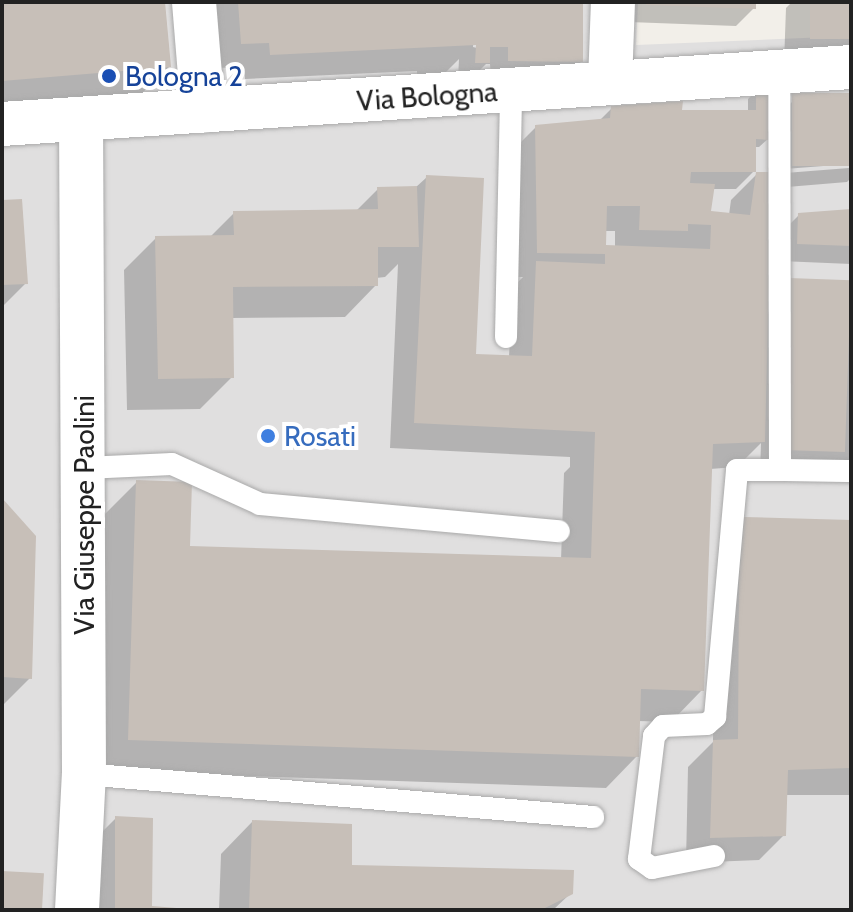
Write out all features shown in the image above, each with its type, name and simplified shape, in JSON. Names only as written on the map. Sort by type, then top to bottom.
[{"type":"street","points":[[194,2],[203,111]]},
{"type":"street","points":[[610,83],[613,2]]},
{"type":"street","name":"Via Bologna","points":[[2,124],[851,67]]},
{"type":"street","name":"Via Giuseppe Paolini","points":[[77,910],[84,774],[85,468],[81,120]]},
{"type":"lane","points":[[779,71],[780,470]]},
{"type":"lane","points":[[506,337],[511,90]]},
{"type":"lane","points":[[85,468],[172,464],[260,504],[559,531]]},
{"type":"lane","points":[[714,856],[652,868],[639,859],[654,736],[663,726],[707,724],[715,717],[737,470],[851,471]]},
{"type":"lane","points":[[84,774],[593,817]]},
{"type":"shaded area","points":[[2,2],[638,2],[636,45],[851,36],[851,910],[2,910]]},
{"type":"building","points":[[165,2],[171,67],[2,81],[2,4]]},
{"type":"building","points":[[238,2],[583,2],[583,62],[508,61],[508,47],[490,47],[490,63],[475,63],[476,45],[270,55],[269,43],[241,44]]},
{"type":"building","points":[[646,2],[756,2],[756,9],[646,5]]},
{"type":"building","points":[[810,2],[851,2],[851,39],[810,39]]},
{"type":"building","points":[[756,88],[775,88],[770,140],[756,139],[756,172],[777,172],[771,201],[765,442],[713,444],[704,691],[641,689],[639,757],[128,740],[136,480],[192,482],[190,546],[591,558],[595,432],[414,423],[426,175],[484,178],[476,354],[532,356],[536,261],[605,264],[605,254],[537,253],[535,125],[610,118],[611,106],[683,101],[682,110],[756,110]],"holes":[[[691,172],[756,172],[750,215],[711,211],[715,184],[690,183]],[[607,206],[640,206],[639,230],[688,231],[688,224],[711,225],[710,249],[606,245]]]},
{"type":"building","points":[[792,93],[851,93],[851,166],[792,166]]},
{"type":"building","points":[[417,186],[419,247],[378,247],[378,286],[233,287],[234,378],[158,379],[155,236],[234,235],[233,211],[378,209],[377,187]]},
{"type":"building","points":[[22,199],[28,284],[2,285],[2,200]]},
{"type":"building","points":[[851,209],[851,246],[797,244],[798,213]]},
{"type":"building","points":[[789,278],[851,280],[845,452],[783,450]]},
{"type":"building","points":[[2,498],[36,536],[32,679],[2,677]]},
{"type":"building","points":[[744,517],[851,520],[851,768],[788,770],[786,836],[710,838],[713,740],[738,739],[739,581]]},
{"type":"building","points":[[115,816],[153,818],[152,906],[201,910],[115,910]]},
{"type":"building","points":[[252,820],[352,824],[352,865],[574,870],[573,894],[541,910],[249,910]]},
{"type":"building","points":[[2,871],[44,873],[42,910],[2,910]]},
{"type":"place","name":"Bologna 2","points":[[109,76]]},
{"type":"place","name":"Rosati","points":[[268,436]]}]
